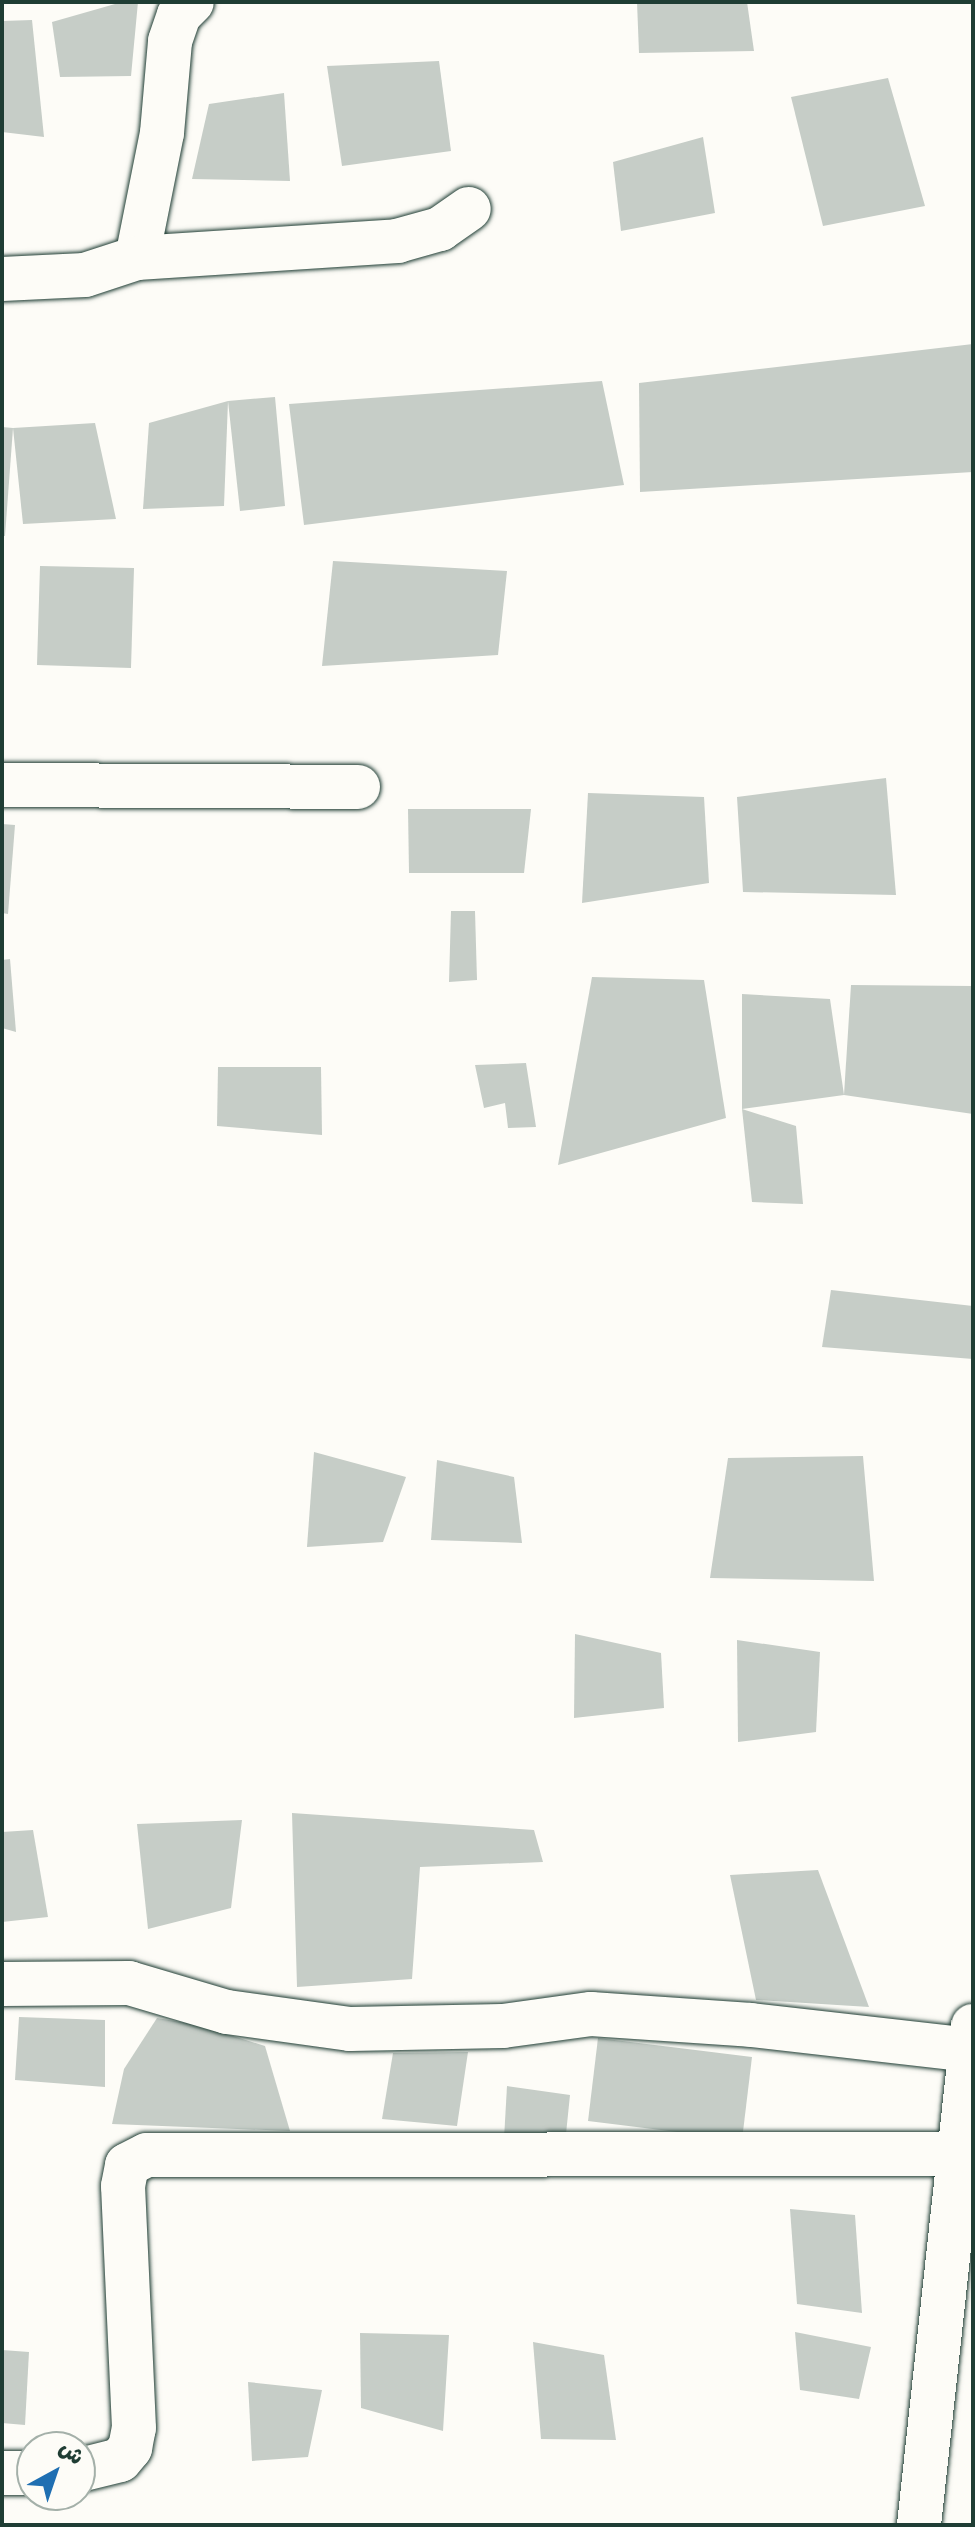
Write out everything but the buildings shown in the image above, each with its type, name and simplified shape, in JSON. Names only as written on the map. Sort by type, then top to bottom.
[{"type":"street","points":[[137,258],[162,133],[170,41],[179,15],[192,2]]},
{"type":"street","points":[[2,279],[85,275],[137,258],[397,241],[440,229],[469,209]]},
{"type":"street","points":[[2,785],[358,787]]},
{"type":"street","points":[[2,1984],[129,1983],[227,2012],[350,2029],[503,2026],[591,2014],[972,2038],[919,2525]]},
{"type":"street","points":[[96,2466],[120,2460],[130,2448],[134,2428],[123,2186],[127,2165],[147,2155],[959,2154]]}]
